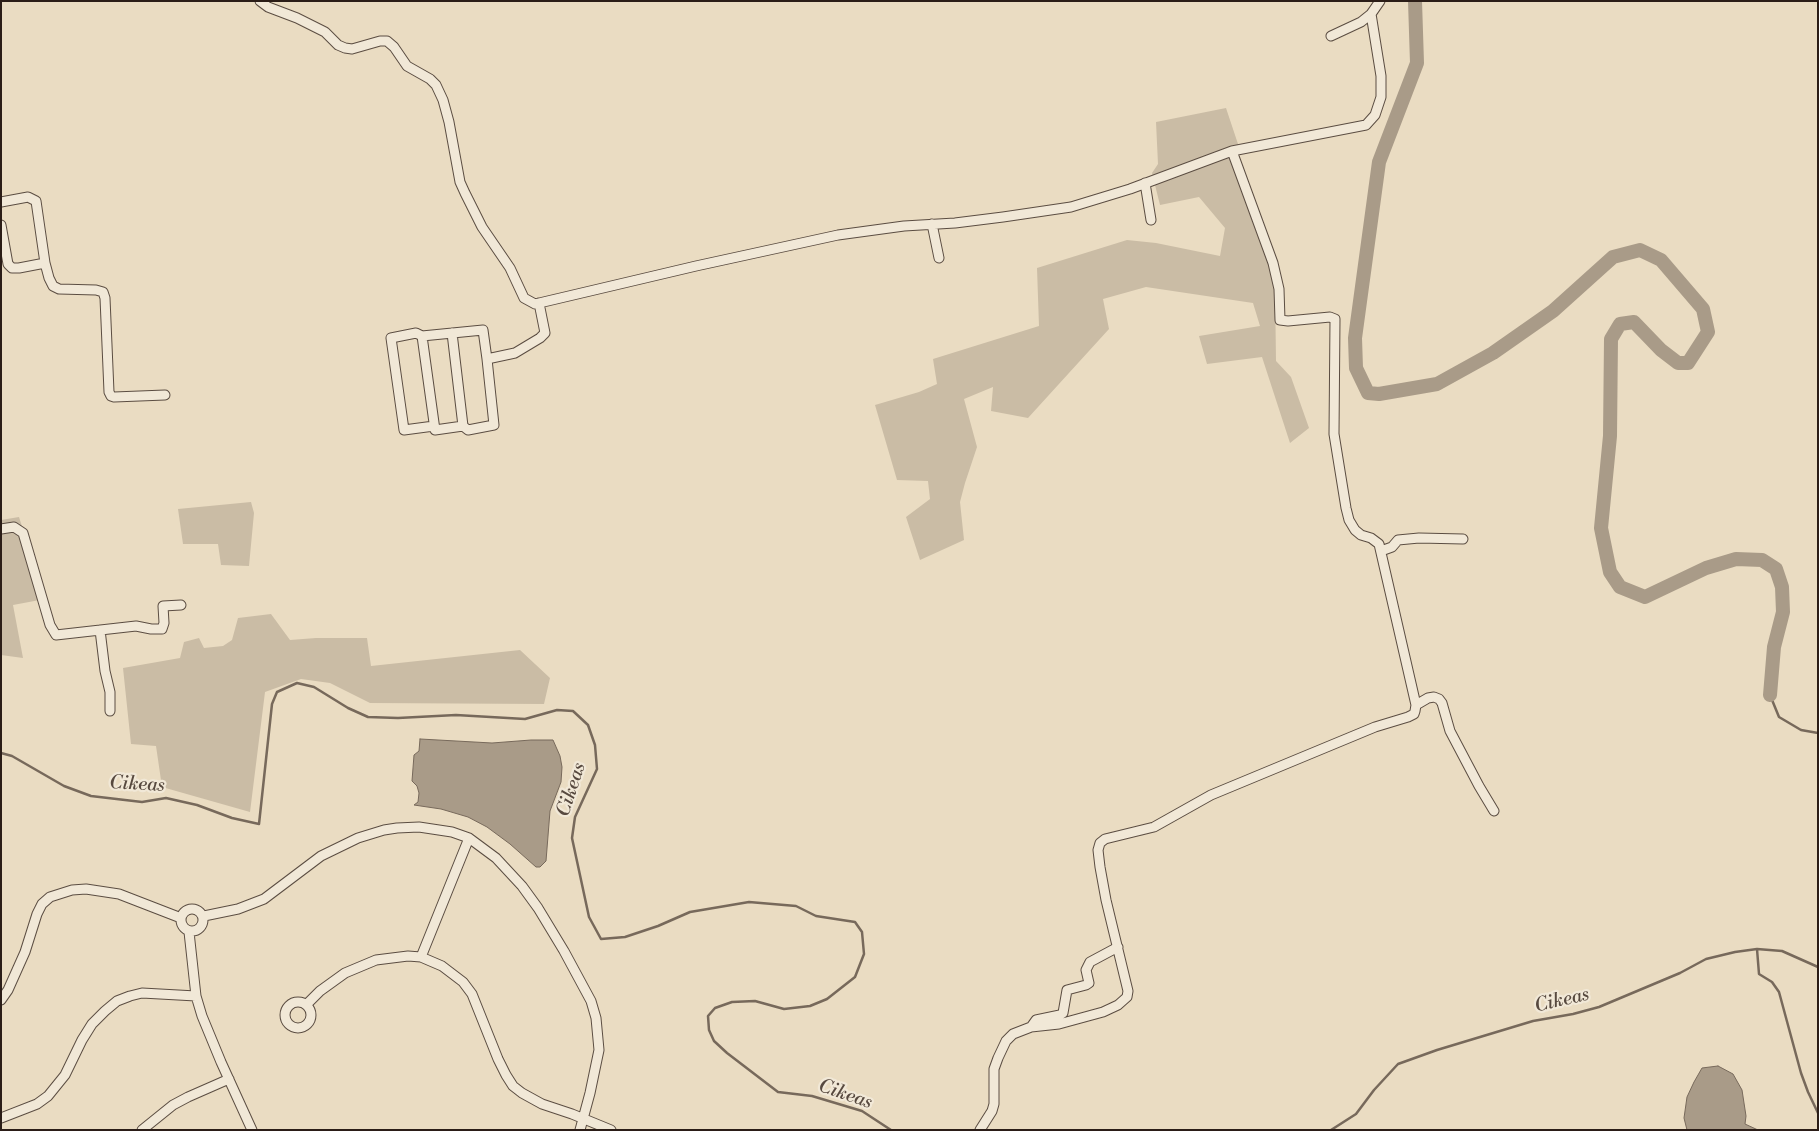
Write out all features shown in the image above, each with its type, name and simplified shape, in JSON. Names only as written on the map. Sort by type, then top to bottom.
[{"type":"street","points":[[260,1],[268,7],[297,18],[325,32],[338,45],[345,48],[352,49],[380,41],[387,42],[394,47],[407,66],[430,79],[436,85],[443,100],[449,122],[460,182],[469,202],[482,227],[510,268],[524,298],[535,304],[812,241],[856,233],[904,226],[1003,218],[1071,207],[1146,183],[1232,151],[1366,125],[1375,115],[1381,98],[1381,76],[1371,14]]},
{"type":"street","points":[[1332,36],[1361,22],[1371,14],[1380,1]]},
{"type":"street","points":[[980,1130],[992,1111],[994,1104],[994,1069],[1006,1041],[1013,1034],[1031,1027],[1058,1024],[1103,1012],[1127,997],[1128,991],[1100,867],[1098,850],[1100,843],[1105,839],[1154,827],[1210,795],[1321,751],[1375,727],[1414,714],[1416,705],[1381,552],[1376,541],[1361,535],[1355,530],[1349,520],[1346,508],[1334,434],[1335,319],[1330,316],[1288,321],[1280,320],[1279,289],[1275,272],[1262,229],[1232,151]]},
{"type":"street","points":[[1146,183],[1151,220]]},
{"type":"street","points":[[1,202],[28,196],[36,201],[45,263],[53,286],[59,289],[96,290],[103,292],[106,298],[110,396],[165,396]]},
{"type":"street","points":[[932,224],[939,258]]},
{"type":"street","points":[[1,225],[8,264],[12,268],[45,263]]},
{"type":"street","points":[[487,359],[515,353],[545,333],[539,303]]},
{"type":"street","points":[[434,426],[404,430],[391,338],[416,333],[422,336],[452,333],[483,330],[494,425],[468,430],[463,426],[452,333]]},
{"type":"street","points":[[422,336],[435,430],[463,426]]},
{"type":"street","points":[[1,529],[14,527],[23,533],[50,625],[56,635],[136,626],[162,629],[164,623],[163,606],[181,605]]},
{"type":"street","points":[[1381,552],[1392,547],[1398,540],[1419,538],[1463,539]]},
{"type":"street","points":[[100,630],[105,671],[110,692],[110,711]]},
{"type":"street","points":[[1416,705],[1428,698],[1439,699],[1450,731],[1494,811]]},
{"type":"street","points":[[204,916],[238,909],[264,899],[321,856],[358,838],[384,830],[436,828],[469,838],[496,858],[522,886],[551,930],[592,1001],[598,1027],[599,1050],[580,1130]]},
{"type":"street","points":[[421,957],[469,838]]},
{"type":"street","points":[[1,1000],[8,990],[25,952],[42,904],[50,897],[72,890],[86,889],[126,897],[181,918]]},
{"type":"street","points":[[191,908],[198,910],[204,916],[202,927],[196,931],[190,932],[182,926],[181,918],[184,912],[191,908]]},
{"type":"street","points":[[190,932],[196,996],[210,1039],[252,1130]]},
{"type":"street","points":[[1031,1027],[1036,1020],[1063,1013],[1068,990],[1086,986],[1088,983],[1086,970],[1090,962],[1118,947]]},
{"type":"street","points":[[307,1004],[345,973],[365,964],[394,957],[421,957],[452,972],[472,994],[498,1059],[514,1086],[522,1093],[542,1104],[611,1130]]},
{"type":"street","points":[[1,1118],[37,1104],[48,1096],[65,1075],[92,1024],[117,1001],[142,993],[196,996]]},
{"type":"street","points":[[142,1130],[173,1105],[188,1096],[229,1079]]},
{"type":"shaded area","points":[[1226,108],[1241,153],[1232,155],[1265,250],[1275,287],[1276,361],[1291,377],[1309,428],[1290,443],[1262,357],[1207,364],[1199,336],[1260,326],[1253,303],[1146,287],[1103,299],[1109,329],[1028,418],[991,411],[993,387],[964,399],[977,447],[960,502],[964,540],[920,560],[906,517],[930,499],[928,481],[897,480],[875,405],[919,392],[937,384],[933,359],[1039,326],[1037,268],[1127,240],[1156,243],[1220,256],[1225,228],[1199,197],[1160,205],[1152,173],[1158,164],[1156,122]]},
{"type":"shaded area","points":[[251,502],[254,513],[249,566],[221,565],[218,544],[183,544],[178,509]]},
{"type":"shaded area","points":[[19,517],[45,599],[13,605],[23,658],[1,655],[1,520]]},
{"type":"shaded area","points":[[271,614],[290,640],[367,638],[371,666],[520,650],[550,678],[544,704],[370,703],[330,683],[301,679],[265,692],[250,812],[162,787],[156,746],[131,744],[123,668],[180,658],[184,642],[199,638],[204,648],[223,646],[232,640],[238,618]]},
{"type":"shaded area","points":[[420,739],[492,743],[553,740],[560,756],[562,767],[561,782],[550,811],[546,861],[540,867],[536,867],[487,827],[468,817],[441,809],[414,805],[418,802],[419,793],[417,786],[412,781],[414,755],[419,751]]},
{"type":"shaded area","points":[[1718,1066],[1733,1074],[1742,1090],[1746,1116],[1745,1124],[1758,1130],[1687,1130],[1684,1118],[1687,1097],[1694,1082],[1702,1068]]},
{"type":"waterway","points":[[1415,1],[1417,63],[1379,162],[1355,338],[1356,368],[1368,393],[1379,394],[1437,384],[1493,353],[1553,311],[1613,257],[1640,250],[1661,260],[1703,309],[1708,332],[1688,363],[1678,363],[1661,350],[1634,322],[1620,324],[1611,339],[1610,436],[1601,528],[1610,572],[1620,587],[1645,597],[1706,568],[1736,559],[1762,560],[1776,569],[1782,587],[1783,612],[1774,647],[1770,695]]},
{"type":"waterway","name":"Cikeas","points":[[1,753],[12,756],[64,786],[91,796],[142,802],[166,798],[197,805],[232,818],[259,824],[272,704],[277,692],[297,683],[314,687],[348,708],[368,717],[398,718],[456,715],[525,719],[557,710],[573,711],[588,725],[595,745],[597,769],[575,817],[572,838],[589,917],[601,939],[625,937],[658,926],[690,912],[749,902],[796,906],[816,916],[855,922],[862,932],[864,954],[855,977],[827,999],[810,1006],[784,1009],[755,1001],[732,1002],[715,1008],[708,1016],[709,1030],[714,1041],[727,1053],[778,1092],[812,1096],[862,1111],[891,1130]]},
{"type":"waterway","name":"Cikeas","points":[[1770,695],[1779,717],[1801,730],[1818,733]]},
{"type":"waterway","points":[[1757,949],[1759,974],[1772,982],[1779,992],[1801,1073],[1818,1113]]},
{"type":"waterway","name":"Cikeas","points":[[1331,1130],[1356,1114],[1374,1090],[1398,1064],[1437,1050],[1533,1021],[1599,1007],[1680,973],[1706,959],[1757,949],[1782,951],[1818,967]]}]
